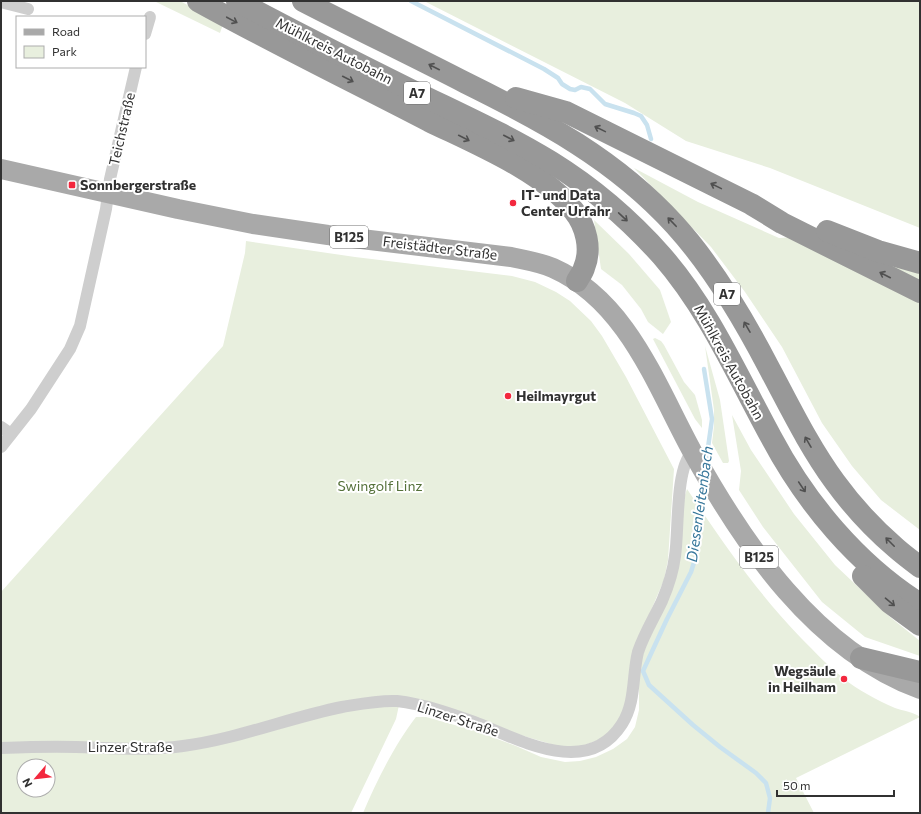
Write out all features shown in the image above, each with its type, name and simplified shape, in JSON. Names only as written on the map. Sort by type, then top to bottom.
[{"type":"highway","points":[[198,1],[322,66],[506,159],[548,187],[563,199],[574,211],[586,231],[588,251],[586,264],[577,281]]},
{"type":"highway","name":"Mühlkreis Autobahn","points":[[237,1],[512,139],[552,162],[614,208],[644,236],[664,258],[701,308],[718,336],[772,440],[804,490],[833,528],[867,563],[892,584],[920,604]]},
{"type":"highway","name":"A7","points":[[303,1],[528,114],[584,147],[628,180],[676,225],[715,275],[748,329],[799,426],[834,481],[852,504],[896,548],[920,567]]},
{"type":"highway","points":[[469,84],[566,112],[751,204],[782,223],[920,292]]},
{"type":"highway","points":[[751,204],[786,214],[878,251],[920,263]]},
{"type":"highway","points":[[833,528],[853,566],[890,603],[920,625]]},
{"type":"highway","points":[[861,658],[920,672]]},
{"type":"main road","name":"Freistädter Straße","points":[[1,169],[109,192],[178,209],[253,224],[342,237],[511,257],[552,267],[577,281],[605,305],[627,332],[652,375],[692,452]]},
{"type":"main road","name":"B125","points":[[692,452],[730,516],[753,549],[813,620],[834,639],[861,658],[908,685],[920,689]]},
{"type":"street","points":[[1,2],[28,9]]},
{"type":"street","points":[[146,31],[150,17]]},
{"type":"street","name":"Teichstraße","points":[[109,192],[110,179],[136,68]]},
{"type":"street","points":[[1,447],[31,409],[70,349],[75,338],[80,326],[109,192]]},
{"type":"street","points":[[1,427],[11,434]]},
{"type":"street","name":"Linzer Straße","points":[[1,748],[133,748],[182,746],[205,742],[321,711],[385,701],[428,707],[534,746],[565,752],[582,752],[605,742],[615,734],[624,722],[634,689],[638,653],[643,639],[662,600],[671,575],[675,554],[680,488],[688,456],[692,452]]},
{"type":"green space","points":[[154,1],[180,1],[223,24],[220,33]]},
{"type":"green space","points":[[424,1],[920,1],[920,228],[770,168],[686,141],[625,103]]},
{"type":"green space","points":[[634,168],[698,202],[779,238],[810,236],[920,271],[920,530],[881,500],[852,466],[822,423],[782,347],[745,292],[711,247]]},
{"type":"green space","points":[[594,220],[629,254],[660,290],[671,322],[663,334],[648,322],[641,309],[622,285],[601,269]]},
{"type":"green space","name":"Swingolf Linz","points":[[246,241],[355,257],[512,276],[535,282],[556,292],[570,301],[591,321],[602,336],[626,377],[674,469],[668,560],[664,580],[649,615],[623,714],[606,737],[577,748],[558,746],[401,696],[396,719],[351,813],[1,813],[1,592],[223,346],[245,253]]},
{"type":"green space","points":[[655,338],[661,341],[664,345],[684,382],[695,395],[702,420],[702,428],[695,419],[653,339]]},
{"type":"green space","points":[[705,346],[720,400],[729,461],[728,463],[723,463],[712,443],[714,410]]},
{"type":"green space","points":[[732,415],[751,450],[794,514],[835,565],[890,617],[920,641],[920,656],[865,637],[822,602],[763,527],[739,490],[741,471]]},
{"type":"green space","points":[[687,489],[727,547],[769,602],[801,638],[832,669],[861,691],[895,708],[918,715],[920,717],[796,778],[814,813],[363,813],[386,764],[416,717],[426,717],[476,731],[541,757],[565,762],[580,761],[596,757],[613,749],[627,739],[635,727],[639,710],[639,673],[642,657],[666,603]]},
{"type":"waterway","points":[[411,1],[544,69],[558,78],[562,84],[570,89],[575,90],[581,87],[590,89],[605,104],[641,116],[647,125],[651,139]]},
{"type":"waterway","name":"Diesenleitenbach","points":[[704,369],[712,419],[706,462]]},
{"type":"waterway","name":"Diesenleitenbach","points":[[703,483],[699,511],[696,556],[691,572],[643,671],[649,685],[693,725],[756,773],[766,783],[770,798],[768,813]]},
{"type":"place","name":"Sonnbergerstraße","points":[[72,185]]},
{"type":"place","name":"IT- und Data Center Urfahr","points":[[513,203]]},
{"type":"place","name":"Heilmayrgut","points":[[508,396]]},
{"type":"place","name":"Wegsäule in Heilham","points":[[844,679]]}]
